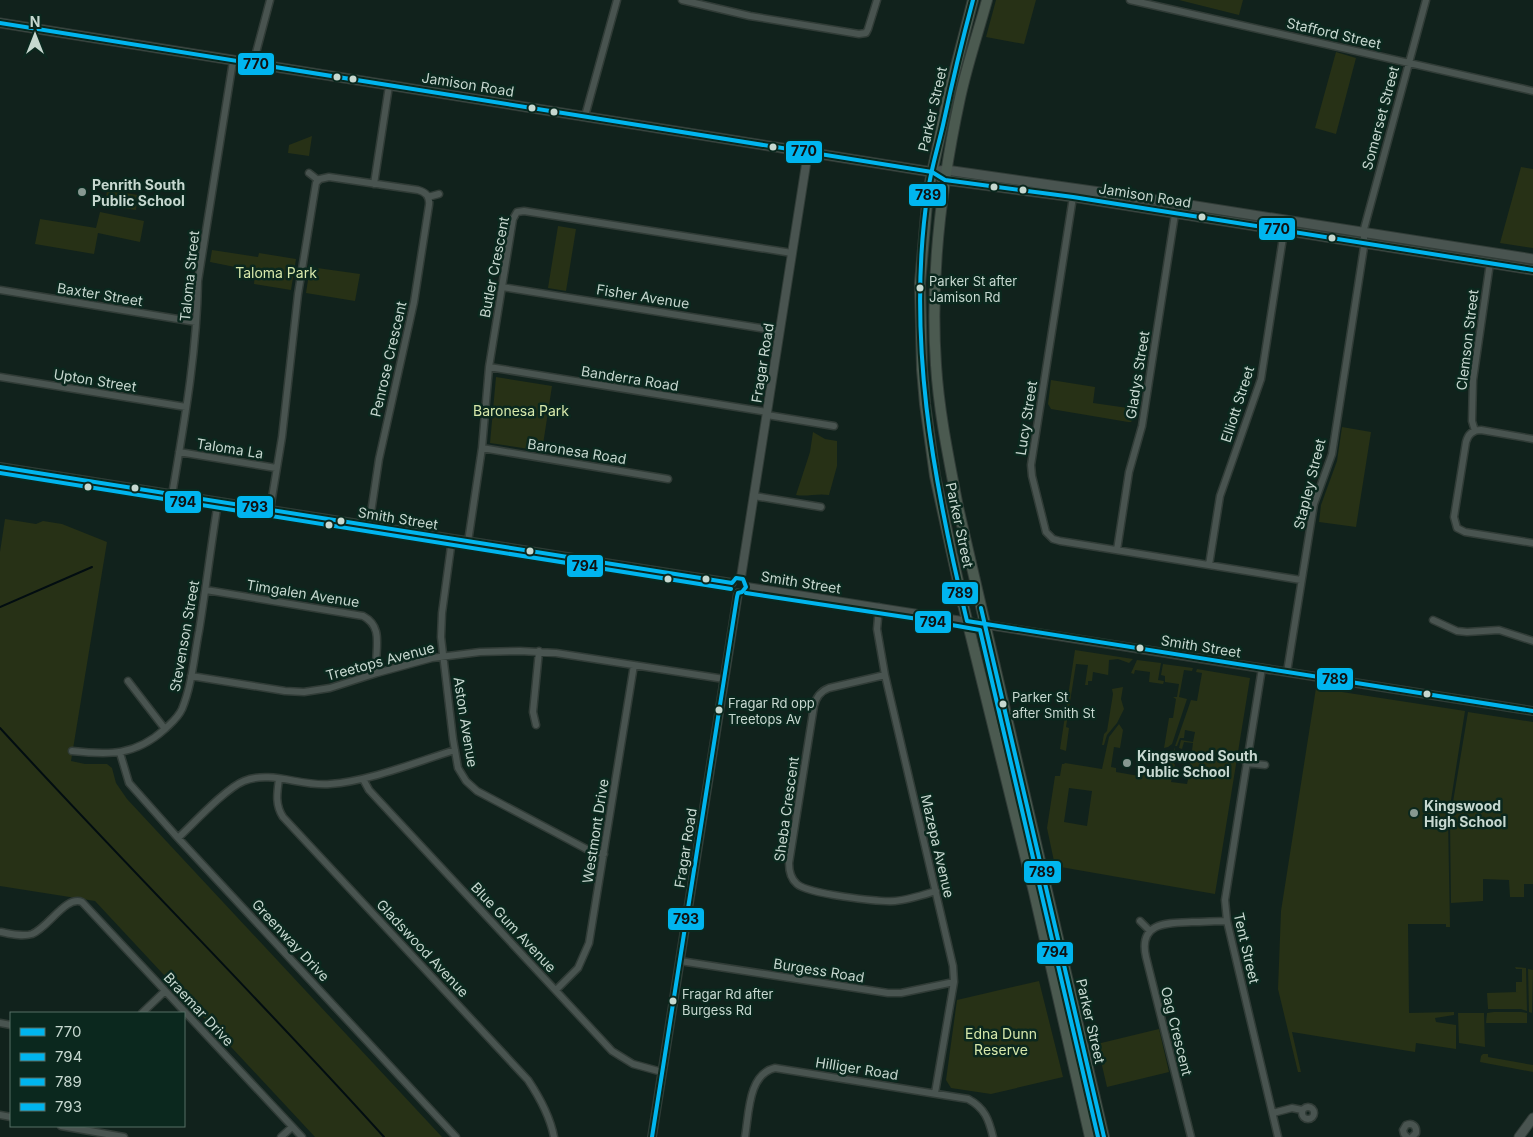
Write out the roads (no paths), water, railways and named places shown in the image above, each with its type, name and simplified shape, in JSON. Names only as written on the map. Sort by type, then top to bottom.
[{"type":"highway","name":"Parker Street","points":[[973,0],[948,97],[932,172],[922,256],[920,322],[922,369],[935,476],[967,621],[1034,892],[1090,1137]]},
{"type":"highway","name":"Parker Street","points":[[987,0],[960,98],[946,175],[937,242],[935,291],[936,365],[948,458],[1104,1137]]},
{"type":"main road","name":"Jamison Road","points":[[0,23],[946,175],[1074,193],[1177,203],[1533,258]]},
{"type":"main road","name":"Jamison Road","points":[[1074,193],[1176,214],[1533,270]]},
{"type":"main road","points":[[1519,1137],[1533,1118]]},
{"type":"street","points":[[253,64],[270,0]]},
{"type":"street","points":[[585,116],[614,0]]},
{"type":"street","points":[[682,0],[750,16],[859,34],[866,33],[868,30],[877,0]]},
{"type":"street","name":"Stafford Street","points":[[1130,0],[1533,91]]},
{"type":"street","name":"Somerset Street","points":[[1365,243],[1364,232],[1368,212],[1426,0]]},
{"type":"street","name":"Taloma Street","points":[[172,494],[186,407],[200,273],[234,61]]},
{"type":"street","points":[[374,184],[390,86]]},
{"type":"street","name":"Fragar Road","points":[[741,578],[808,152]]},
{"type":"street","points":[[309,173],[318,180]]},
{"type":"street","points":[[270,510],[282,437],[298,294],[315,187],[318,180],[329,176],[418,190],[428,197],[439,194]]},
{"type":"street","name":"Lucy Street","points":[[1074,193],[1033,452],[1032,471],[1044,528],[1050,536],[1060,541],[1302,580]]},
{"type":"street","name":"Penrose Crescent","points":[[369,526],[379,459],[414,302],[429,205],[428,197]]},
{"type":"street","name":"Gladys Street","points":[[1117,550],[1129,472],[1142,426],[1177,203]]},
{"type":"street","name":"Butler Crescent","points":[[468,542],[482,448],[489,367],[513,220],[517,212],[522,211],[792,253]]},
{"type":"street","name":"Elliott Street","points":[[1209,565],[1220,496],[1261,379],[1286,220]]},
{"type":"street","name":"Stapley Street","points":[[1287,672],[1314,504],[1332,454],[1365,243]]},
{"type":"street","name":"Clemson Street","points":[[1475,430],[1472,421],[1473,380],[1492,252]]},
{"type":"street","name":"Fisher Avenue","points":[[502,287],[779,331]]},
{"type":"street","name":"Baxter Street","points":[[0,290],[196,322]]},
{"type":"street","name":"Banderra Road","points":[[489,367],[834,426]]},
{"type":"street","name":"Upton Street","points":[[0,377],[186,407]]},
{"type":"street","points":[[1533,438],[1475,430],[1469,435],[1466,442],[1454,514],[1456,526],[1465,532],[1533,543]]},
{"type":"street","name":"Baronesa Road","points":[[482,448],[668,479]]},
{"type":"street","name":"Taloma La","points":[[179,452],[276,468]]},
{"type":"street","name":"Smith Street","points":[[0,467],[732,583]]},
{"type":"street","points":[[754,496],[822,507]]},
{"type":"street","name":"Stevenson Street","points":[[72,751],[98,754],[120,753],[143,745],[165,729],[176,719],[181,711],[191,676],[206,590],[218,502]]},
{"type":"street","name":"Aston Avenue","points":[[452,539],[440,637],[454,750],[460,772],[472,788],[592,852],[604,854]]},
{"type":"street","points":[[741,578],[745,580],[747,587],[745,591],[738,592],[732,588],[732,583],[734,579],[741,578]]},
{"type":"street","name":"Smith Street","points":[[747,587],[1533,711]]},
{"type":"street","name":"Timgalen Avenue","points":[[206,590],[363,616],[373,622],[378,634],[375,658],[377,673]]},
{"type":"street","name":"Fragar Road","points":[[652,1137],[738,592]]},
{"type":"street","name":"Mazepa Avenue","points":[[879,607],[877,629],[885,675],[951,954],[954,982],[935,1093]]},
{"type":"street","points":[[1433,620],[1457,631],[1499,630],[1533,641]]},
{"type":"street","name":"Treetops Avenue","points":[[191,676],[284,691],[304,692],[330,688],[419,661],[492,651],[539,651],[724,679]]},
{"type":"street","points":[[536,725],[533,712],[539,651]]},
{"type":"street","name":"Westmont Drive","points":[[556,990],[578,968],[587,949],[634,665]]},
{"type":"street","name":"Tent Street","points":[[1262,668],[1226,888],[1227,921],[1278,1137]]},
{"type":"street","name":"Sheba Crescent","points":[[885,675],[829,688],[817,698],[814,706],[790,853],[790,871],[794,881],[805,889],[877,901],[898,900],[936,892]]},
{"type":"street","points":[[128,681],[165,729]]},
{"type":"street","points":[[178,838],[240,783],[260,777],[329,785],[363,779],[454,750]]},
{"type":"street","name":"Greenway Drive","points":[[120,753],[129,783],[456,1137]]},
{"type":"street","points":[[1246,762],[1265,765]]},
{"type":"street","name":"Gladswood Avenue","points":[[279,779],[277,802],[283,816],[524,1075],[539,1097],[554,1137]]},
{"type":"street","name":"Blue Gum Avenue","points":[[363,779],[369,790],[616,1055],[638,1066],[662,1072]]},
{"type":"street","name":"Braemar Drive","points":[[1,932],[18,935],[32,934],[44,926],[70,902],[77,900],[84,904],[185,1012]]},
{"type":"street","points":[[1140,921],[1150,931],[1165,923],[1227,921]]},
{"type":"street","name":"Oag Crescent","points":[[1150,931],[1145,943],[1145,953],[1192,1137]]},
{"type":"street","name":"Burgess Road","points":[[680,961],[888,993],[901,993],[954,982]]},
{"type":"street","points":[[143,1012],[165,991]]},
{"type":"street","name":"Braemar Drive","points":[[185,1012],[302,1137]]},
{"type":"street","name":"Hilliger Road","points":[[745,1137],[755,1083],[762,1073],[780,1068],[968,1099],[979,1106],[989,1120],[993,1137]]},
{"type":"street","points":[[1273,1113],[1292,1108],[1302,1110]]},
{"type":"street","points":[[1403,1136],[1404,1126],[1412,1124],[1415,1126],[1416,1131],[1412,1137]]},
{"type":"street","points":[[67,1127],[124,1137]]},
{"type":"street","points":[[281,1137],[292,1127]]},
{"type":"waterway","points":[[0,607],[92,567]]},
{"type":"waterway","points":[[0,728],[384,1137]]},
{"type":"place","name":"Penrith South Public School","points":[[82,192]]},
{"type":"place","name":"Parker St after Jamison Rd","points":[[920,288]]},
{"type":"place","name":"Parker St after Smith St","points":[[1003,704]]},
{"type":"place","name":"Fragar Rd opp Treetops Av","points":[[719,710]]},
{"type":"place","name":"Kingswood South Public School","points":[[1127,763]]},
{"type":"place","name":"Kingswood High School","points":[[1414,813]]},
{"type":"place","name":"Fragar Rd after Burgess Rd","points":[[673,1001]]},
{"type":"park label","name":"Taloma Park","points":[[276,272]]},
{"type":"park label","name":"Baronesa Park","points":[[521,410]]},
{"type":"park label","name":"Edna Dunn Reserve","points":[[1001,1042]]}]
